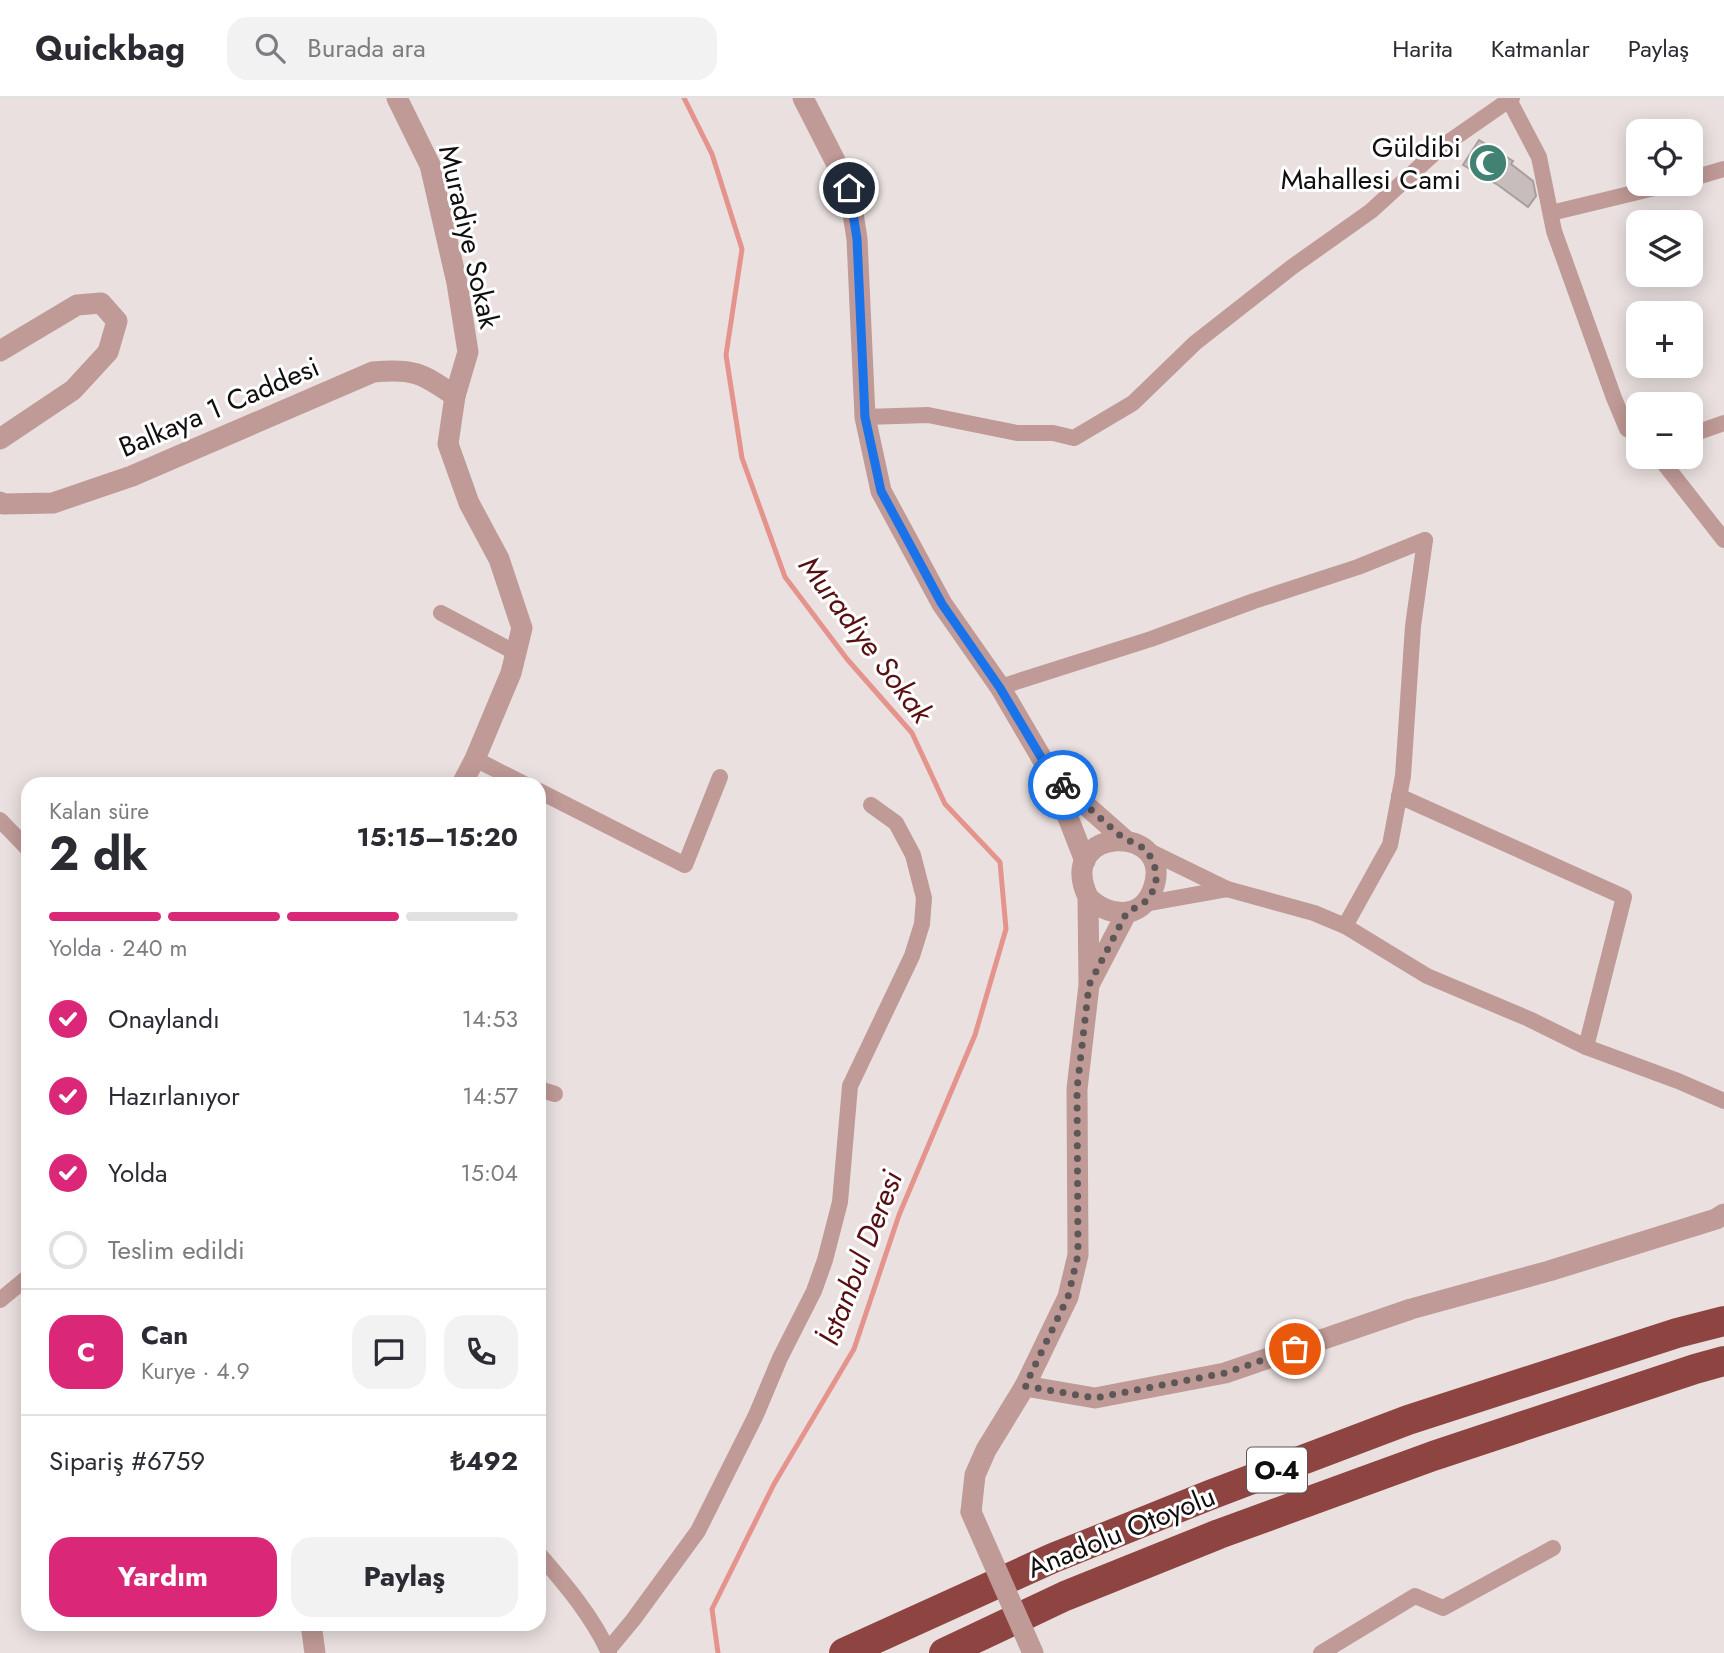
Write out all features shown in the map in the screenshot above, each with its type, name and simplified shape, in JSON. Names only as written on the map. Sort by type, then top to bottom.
[{"type":"highway","name":"Anadolu Otoyolu","points":[[844,1653],[1053,1558],[1408,1420],[1677,1333],[1724,1321]]},
{"type":"highway","name":"Anadolu Otoyolu","points":[[944,1653],[1065,1596],[1219,1534],[1433,1456],[1695,1368],[1724,1362]]},
{"type":"street","name":"Muradiye Sokak","points":[[397,98],[430,165],[457,283],[468,352],[455,396],[448,444],[469,503],[499,559],[522,628],[511,673],[466,777]]},
{"type":"street","points":[[803,98],[849,188],[857,239],[865,417],[881,491],[942,604],[1000,688],[1051,774],[1085,861]]},
{"type":"street","points":[[865,417],[928,415],[1017,433],[1053,433],[1074,438],[1133,403],[1195,343],[1292,267],[1371,211],[1440,148],[1510,98],[1539,157],[1554,231],[1626,427]]},
{"type":"street","points":[[1703,175],[1724,169]]},
{"type":"street","points":[[1550,213],[1626,195]]},
{"type":"street","points":[[0,351],[77,305],[100,303],[117,321],[108,352],[73,390],[0,439]]},
{"type":"street","name":"Balkaya 1 Caddesi","points":[[0,502],[52,503],[132,476],[373,372],[398,370],[428,376],[455,396]]},
{"type":"street","points":[[1703,430],[1724,423]]},
{"type":"street","points":[[1668,469],[1724,540]]},
{"type":"street","points":[[1000,688],[1152,639],[1254,601],[1359,567],[1425,540],[1413,626],[1403,776],[1390,845],[1345,926]]},
{"type":"street","points":[[441,613],[516,653]]},
{"type":"street","points":[[475,759],[510,777]]},
{"type":"street","points":[[1051,774],[1124,839]]},
{"type":"street","points":[[546,796],[685,865],[720,777]]},
{"type":"street","points":[[1399,796],[1624,897],[1586,1047]]},
{"type":"street","points":[[546,1562],[564,1584],[609,1651],[698,1531],[814,1291],[840,1202],[850,1086],[912,956],[922,924],[924,898],[913,855],[896,823],[872,805]]},
{"type":"street","points":[[0,820],[21,842]]},
{"type":"street","points":[[1227,889],[1108,912],[1088,897],[1083,886],[1082,873],[1091,851],[1112,839],[1124,839],[1227,889],[1314,913],[1345,926],[1427,976],[1529,1019],[1586,1047],[1724,1101]]},
{"type":"street","points":[[1089,985],[1135,908],[1151,895],[1156,883],[1156,871],[1145,849]]},
{"type":"street","points":[[1033,1653],[971,1512],[975,1475],[986,1450],[1025,1386],[1068,1297],[1078,1255],[1077,1089],[1089,985],[1088,897]]},
{"type":"street","points":[[546,1091],[555,1094]]},
{"type":"street","points":[[1025,1386],[1095,1398],[1225,1373],[1411,1309],[1562,1267],[1716,1219],[1724,1214]]},
{"type":"street","points":[[0,1300],[21,1283]]},
{"type":"street","points":[[1321,1653],[1415,1596],[1443,1608],[1553,1548]]},
{"type":"street","points":[[313,1631],[315,1653]]},
{"type":"building","points":[[1479,140],[1513,161],[1511,164],[1533,181],[1536,196],[1528,207],[1498,185],[1463,165]]},
{"type":"waterway","name":"İstanbul Deresi","points":[[684,98],[712,154],[742,249],[726,355],[742,458],[785,577],[847,659],[912,733],[945,804],[1000,862],[1006,929],[975,1035],[899,1215],[854,1349],[774,1484],[712,1609],[718,1653]]},
{"type":"way so far","points":[[1063,785],[1124,839],[1145,849],[1156,871],[1156,883],[1143,904],[1127,912],[1089,985],[1077,1089],[1078,1255],[1068,1297],[1025,1386],[1095,1398],[1225,1373],[1295,1349]]},
{"type":"place","name":"Güldibi Mahallesi Cami","points":[[1488,163]]},
{"type":"route","points":[[849,188],[857,239],[865,417],[881,491],[942,604],[1000,688],[1051,774],[1063,785]]}]
